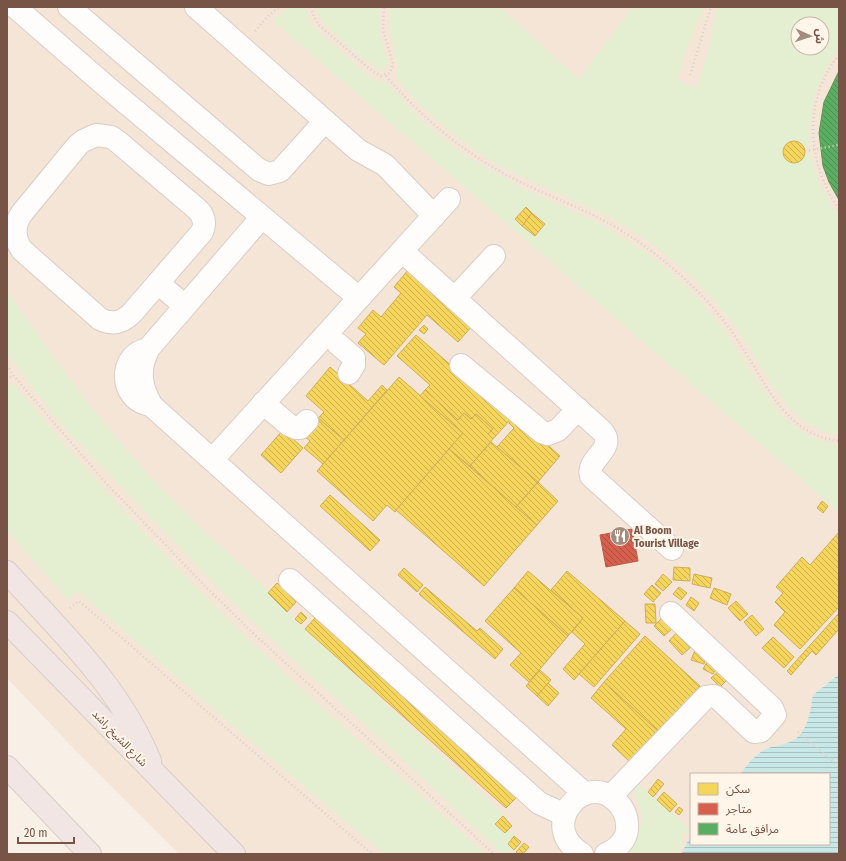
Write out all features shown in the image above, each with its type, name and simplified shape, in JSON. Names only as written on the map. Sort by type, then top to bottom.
[{"type":"highway","points":[[7,572],[109,686],[140,737],[155,774]]},
{"type":"highway","name":"شارع الشيخ راشد","points":[[7,622],[234,854]]},
{"type":"highway","points":[[7,767],[90,854]]},
{"type":"lane","points":[[15,7],[107,87],[262,217],[353,305]]},
{"type":"lane","points":[[69,7],[264,173],[269,174],[280,171],[325,120]]},
{"type":"lane","points":[[196,7],[358,150],[385,165],[434,216]]},
{"type":"lane","points":[[107,87],[131,61]]},
{"type":"lane","points":[[104,135],[117,141],[197,209],[203,217],[204,227],[202,232],[158,283],[128,318],[117,322],[105,321],[45,271],[18,246],[15,232],[18,218],[78,146],[90,137],[104,135]]},
{"type":"lane","points":[[213,459],[449,199]]},
{"type":"lane","points":[[262,217],[149,348],[140,351],[130,361],[126,373],[126,383],[129,391],[135,398],[152,406],[213,459],[585,794]]},
{"type":"lane","points":[[402,251],[602,431],[607,438],[605,447],[591,466],[591,476],[672,549]]},
{"type":"lane","points":[[455,298],[494,256]]},
{"type":"lane","points":[[158,283],[185,306]]},
{"type":"lane","points":[[289,375],[299,378],[308,376],[338,344],[345,334],[353,305]]},
{"type":"lane","points":[[338,344],[354,358],[354,365],[349,373]]},
{"type":"lane","points":[[461,365],[542,432],[548,434],[558,430],[578,409]]},
{"type":"lane","points":[[263,403],[293,427],[300,428],[308,421]]},
{"type":"lane","points":[[290,580],[539,803],[565,815]]},
{"type":"lane","points":[[611,796],[706,698],[714,696],[718,698],[754,732],[761,731],[775,715],[772,708],[671,613]]},
{"type":"lane","points":[[582,854],[572,848],[565,837],[562,824],[573,800],[585,794],[598,792],[611,796],[621,805],[627,818],[626,832],[621,844],[606,854]]},
{"type":"path","points":[[242,47],[267,16],[279,7]]},
{"type":"path","points":[[310,7],[314,17],[326,31],[377,75],[386,76],[422,114],[468,152],[497,170],[526,185],[603,220],[647,248],[668,264],[723,320],[739,341],[762,381],[784,412],[807,430],[839,441]]},
{"type":"path","points":[[384,7],[383,30],[393,64],[393,69],[386,76]]},
{"type":"path","points":[[690,75],[711,7]]},
{"type":"path","points":[[839,55],[828,71],[817,101],[814,117],[814,150],[824,183],[839,208]]},
{"type":"path","points":[[805,151],[839,146]]},
{"type":"path","points":[[7,365],[13,375],[106,483],[204,585],[266,646],[494,854]]},
{"type":"path","points":[[7,380],[13,375]]},
{"type":"path","points":[[70,608],[79,601],[372,854]]},
{"type":"path","points":[[798,732],[839,767]]},
{"type":"shaded area","points":[[7,7],[839,7],[839,674],[822,687],[811,705],[809,720],[804,731],[792,742],[754,758],[741,773],[690,773],[690,837],[681,854],[179,854],[75,750],[7,678]]},
{"type":"green space","points":[[291,7],[305,7],[310,22],[315,29],[373,79],[386,82],[419,118],[466,156],[525,189],[601,224],[644,251],[665,267],[684,284],[719,323],[781,415],[805,434],[839,445],[839,512],[272,20]],"holes":[[[525,207],[545,224],[535,236],[515,219]]]},
{"type":"green space","points":[[315,7],[379,7],[379,31],[388,63],[387,66],[383,70],[377,69],[351,49],[324,23],[318,15]]},
{"type":"green space","points":[[389,7],[499,7],[579,79],[633,7],[705,7],[688,44],[677,80],[696,88],[709,49],[717,7],[839,7],[839,48],[827,66],[814,96],[809,129],[810,146],[804,147],[795,140],[785,144],[783,150],[786,160],[792,162],[799,161],[804,155],[811,154],[821,187],[839,216],[839,435],[821,430],[806,422],[793,411],[781,398],[743,338],[725,314],[692,278],[671,259],[636,233],[612,218],[524,178],[485,157],[443,126],[406,90],[395,77],[398,67],[389,29]]},
{"type":"green space","points":[[7,290],[78,390],[136,461],[184,512],[269,591],[268,593],[295,619],[504,814],[496,824],[505,833],[508,830],[514,836],[508,844],[518,854],[502,854],[397,754],[242,612],[57,420],[7,353]]},
{"type":"green space","points":[[12,382],[120,507],[235,626],[359,741],[486,854],[384,854],[228,722],[78,591],[68,600],[7,531],[7,386]]},
{"type":"green space","points":[[634,780],[690,829],[681,838],[683,846],[675,854],[627,854],[637,837],[641,820],[639,804],[630,786]]},
{"type":"water","points":[[839,674],[839,854],[681,854],[690,837],[690,845],[830,845],[830,773],[741,773],[760,752],[787,743],[800,735],[807,723],[813,695]]},
{"type":"building: سكن","points":[[794,141],[802,144],[805,152],[802,160],[794,163],[786,160],[783,152],[786,144]]},
{"type":"building: سكن","points":[[526,207],[532,213],[522,226],[515,219]]},
{"type":"building: سكن","points":[[532,213],[545,224],[535,236],[522,226]]},
{"type":"building: سكن","points":[[408,270],[473,325],[458,342],[427,315],[384,365],[358,343],[366,334],[358,328],[373,310],[381,317],[401,293],[394,287]]},
{"type":"building: سكن","points":[[424,325],[428,329],[424,334],[419,330]]},
{"type":"building: سكن","points":[[416,335],[512,418],[493,439],[488,434],[493,429],[476,414],[471,419],[464,413],[458,420],[425,390],[430,385],[397,356]]},
{"type":"building: سكن","points":[[330,367],[368,401],[382,385],[387,390],[344,440],[318,418],[324,412],[306,396]]},
{"type":"building: سكن","points":[[399,377],[463,433],[395,512],[387,505],[373,521],[317,471]]},
{"type":"building: سكن","points":[[425,390],[458,420],[464,413],[471,419],[476,414],[493,429],[488,434],[493,439],[470,466],[449,449],[463,433],[420,396]]},
{"type":"building: سكن","points":[[515,416],[560,456],[538,482],[497,447],[514,428],[509,423]]},
{"type":"building: سكن","points":[[318,418],[344,440],[323,464],[304,448],[310,441],[303,435]]},
{"type":"building: سكن","points":[[283,430],[303,448],[281,473],[261,455]]},
{"type":"building: سكن","points":[[491,442],[538,482],[516,507],[470,466]]},
{"type":"building: سكن","points":[[449,449],[537,525],[484,586],[396,510]]},
{"type":"building: سكن","points":[[538,482],[558,501],[537,525],[516,507]]},
{"type":"building: سكن","points":[[330,495],[380,540],[370,551],[320,506]]},
{"type":"building: سكن","points":[[822,501],[828,506],[823,513],[817,508]]},
{"type":"building: سكن","points":[[839,532],[839,607],[800,649],[774,625],[785,612],[775,602],[783,593],[776,587],[802,557],[810,565]]},
{"type":"building: سكن","points":[[674,567],[690,568],[690,581],[673,580]]},
{"type":"building: سكن","points":[[404,568],[423,585],[417,592],[398,575]]},
{"type":"building: سكن","points":[[528,571],[583,618],[568,636],[514,588]]},
{"type":"building: سكن","points":[[567,571],[625,621],[574,680],[563,669],[585,644],[572,632],[583,618],[551,590]]},
{"type":"building: سكن","points":[[663,574],[672,582],[663,591],[655,584]]},
{"type":"building: سكن","points":[[694,574],[712,578],[710,588],[692,584]]},
{"type":"building: سكن","points":[[277,583],[297,601],[287,612],[268,593]]},
{"type":"building: سكن","points":[[652,585],[661,593],[653,602],[644,594]]},
{"type":"building: سكن","points":[[425,587],[477,631],[480,628],[503,649],[495,659],[419,594]]},
{"type":"building: سكن","points":[[679,587],[687,593],[681,600],[673,594]]},
{"type":"building: سكن","points":[[514,588],[568,636],[529,682],[510,665],[521,653],[485,621]]},
{"type":"building: سكن","points":[[714,588],[731,594],[727,605],[710,598]]},
{"type":"building: سكن","points":[[691,597],[699,603],[694,611],[686,605]]},
{"type":"building: سكن","points":[[736,601],[748,614],[740,621],[728,608]]},
{"type":"building: سكن","points":[[645,604],[655,604],[656,623],[646,623]]},
{"type":"building: سكن","points":[[301,612],[307,618],[301,624],[295,619]]},
{"type":"building: سكن","points":[[839,613],[839,629],[816,655],[812,651],[791,675],[787,671]]},
{"type":"building: سكن","points":[[752,615],[764,629],[756,636],[744,622]]},
{"type":"building: سكن","points":[[315,618],[516,798],[506,808],[305,629]]},
{"type":"building: سكن","points":[[662,618],[672,629],[664,636],[654,626]]},
{"type":"building: سكن","points":[[625,621],[640,634],[594,687],[579,674]]},
{"type":"building: سكن","points":[[677,632],[691,647],[682,655],[669,641]]},
{"type":"building: سكن","points":[[645,636],[700,686],[659,732],[604,682]]},
{"type":"building: سكن","points":[[773,637],[794,657],[784,668],[762,648]]},
{"type":"building: سكن","points":[[695,650],[707,654],[704,664],[691,660]]},
{"type":"building: سكن","points":[[708,660],[718,666],[713,674],[703,669]]},
{"type":"building: سكن","points":[[721,669],[729,678],[720,687],[711,678]]},
{"type":"building: سكن","points":[[540,670],[551,680],[537,696],[526,686]]},
{"type":"building: سكن","points":[[604,682],[659,732],[631,763],[612,745],[626,729],[591,698]]},
{"type":"building: سكن","points":[[548,683],[559,693],[548,706],[537,696]]},
{"type":"building: سكن","points":[[658,779],[664,784],[653,797],[648,792]]},
{"type":"building: سكن","points":[[664,792],[677,804],[670,812],[657,800]]},
{"type":"building: سكن","points":[[679,807],[683,810],[679,815],[675,812]]},
{"type":"building: سكن","points":[[503,816],[512,826],[505,833],[495,824]]},
{"type":"building: سكن","points":[[514,836],[521,842],[514,850],[508,844]]},
{"type":"building: سكن","points":[[524,843],[529,847],[523,854],[518,854],[516,852]]},
{"type":"building: متاجر","points":[[632,529],[638,561],[606,567],[600,535]]},
{"type":"building: مرافق عامة","points":[[839,71],[839,200],[829,182],[823,166],[819,133],[824,102]]},
{"type":"place","name":"Al Boom Tourist Village","points":[[620,536]]}]
